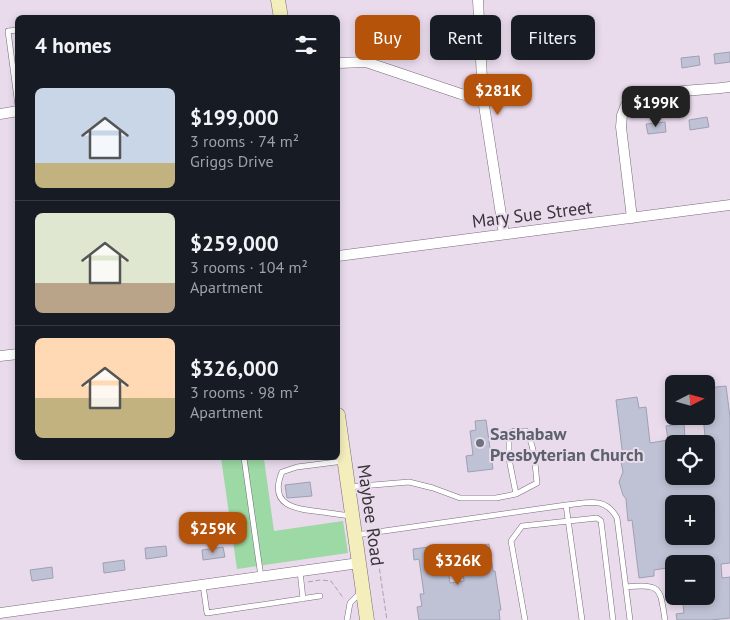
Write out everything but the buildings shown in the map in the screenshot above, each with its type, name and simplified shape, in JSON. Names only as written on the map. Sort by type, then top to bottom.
[{"type":"main road","points":[[278,0],[280,15]]},
{"type":"main road","name":"Maybee Road","points":[[340,430],[367,620]]},
{"type":"street","points":[[478,0],[483,98],[504,234]]},
{"type":"street","points":[[340,63],[366,62],[461,94],[483,98]]},
{"type":"street","points":[[632,218],[621,127],[622,115],[626,106],[642,98],[730,86]]},
{"type":"street","points":[[0,114],[15,112]]},
{"type":"street","name":"Mary Sue Street","points":[[340,256],[730,205]]},
{"type":"street","points":[[0,356],[15,354]]},
{"type":"street","points":[[0,613],[359,563]]},
{"type":"lane","points":[[15,30],[8,31],[15,84]]},
{"type":"lane","points":[[348,487],[409,482],[460,498],[496,498],[516,494],[537,483],[535,458],[530,438],[526,431],[514,430],[509,433],[509,459],[516,494]]},
{"type":"lane","points":[[244,460],[261,577]]},
{"type":"lane","points":[[344,461],[298,466],[282,472],[277,484],[279,495],[286,504],[297,509],[352,516]]},
{"type":"lane","points":[[355,535],[598,502],[613,510],[617,518],[630,620]]},
{"type":"lane","points":[[566,505],[582,620]]},
{"type":"lane","points":[[524,620],[511,540],[522,526],[597,518],[600,521],[613,620]]},
{"type":"lane","points":[[300,571],[303,599]]},
{"type":"lane","points":[[203,585],[207,612],[320,596]]},
{"type":"lane","points":[[626,587],[643,586],[656,588],[661,594],[665,620]]},
{"type":"lane","points":[[347,620],[350,603],[363,590]]},
{"type":"path","points":[[375,532],[387,620]]},
{"type":"path","points":[[301,583],[320,580],[332,581],[349,606]]},
{"type":"green space","points":[[221,460],[264,460],[274,531],[343,521],[348,553],[237,569]]},
{"type":"place","name":"Sashabaw Presbyterian Church","points":[[480,443]]}]
